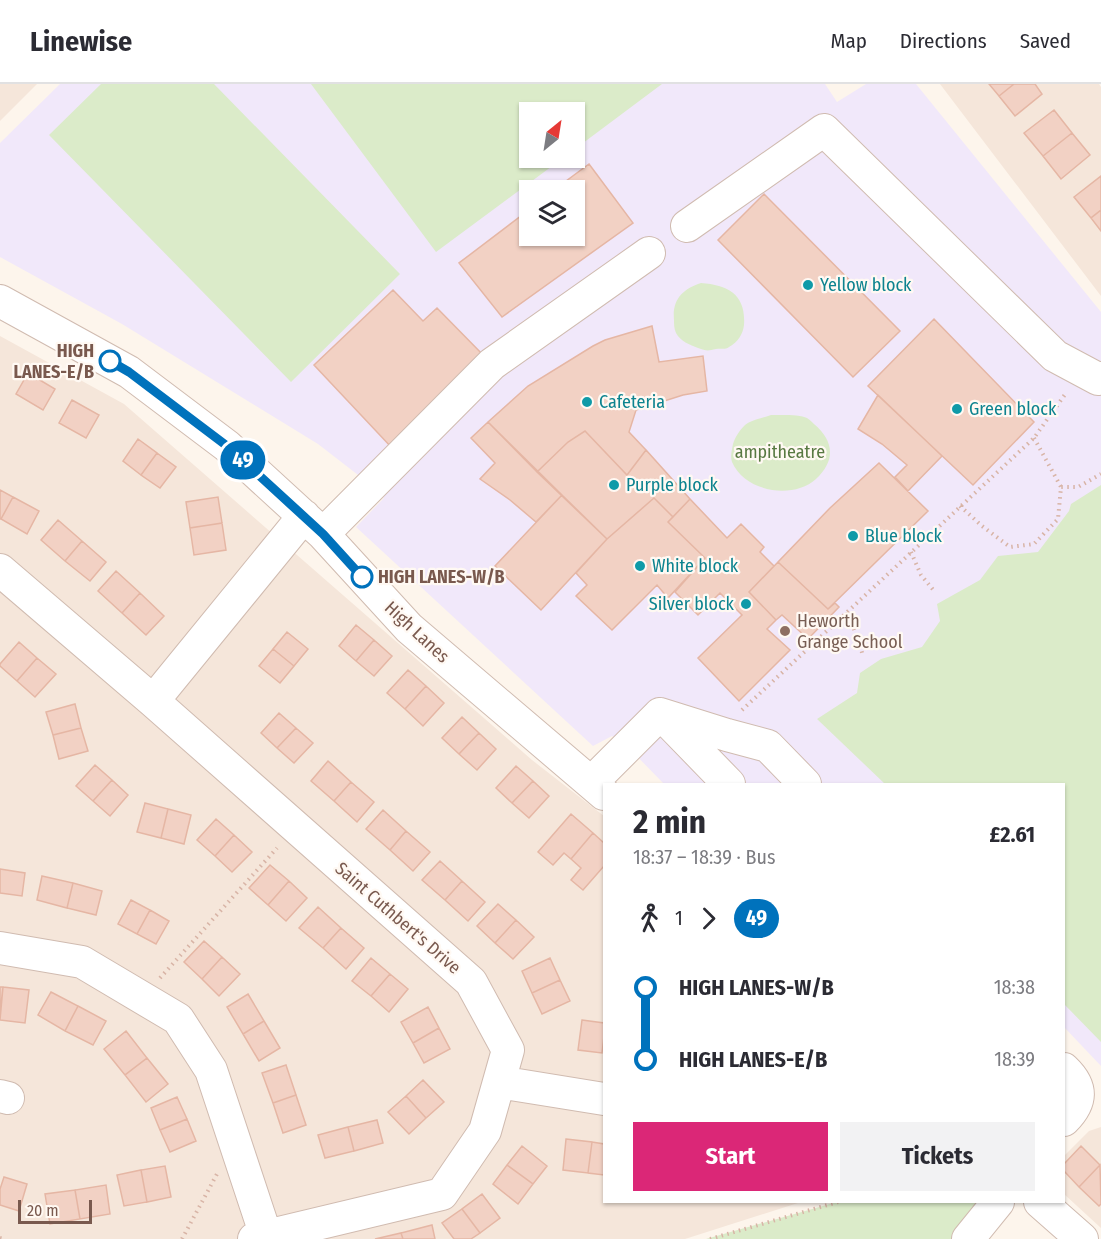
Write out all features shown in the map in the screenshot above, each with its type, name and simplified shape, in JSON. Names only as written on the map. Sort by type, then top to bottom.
[{"type":"street","points":[[687,226],[824,130],[1055,356],[1090,373]]},
{"type":"street","points":[[153,701],[313,525],[492,364],[649,254]]},
{"type":"street","name":"High Lanes","points":[[0,301],[129,372],[227,446],[313,525],[409,628],[598,789]]},
{"type":"street","name":"Saint Cuthbert's Drive","points":[[0,570],[153,701],[471,982],[508,1050],[485,1131],[442,1194],[260,1238]]},
{"type":"street","points":[[598,789],[660,714]]},
{"type":"street","points":[[660,714],[768,747],[804,783]]},
{"type":"street","points":[[660,714],[728,783]]},
{"type":"street","points":[[0,948],[82,962],[178,1019],[211,1070],[235,1142],[260,1238]]},
{"type":"street","points":[[1065,1070],[1073,1078],[1078,1100],[1072,1112],[1065,1119]]},
{"type":"street","points":[[499,1082],[603,1099]]},
{"type":"street","points":[[968,1239],[997,1203]]},
{"type":"street","points":[[1041,1203],[1082,1239]]},
{"type":"path","points":[[727,735],[743,708],[1034,438],[1066,393],[1090,373]]},
{"type":"path","points":[[960,506],[1010,547],[1034,544],[1058,519],[1061,487],[1034,438]]},
{"type":"path","points":[[1061,487],[1078,487],[1101,474]]},
{"type":"path","points":[[911,552],[921,575],[935,592]]},
{"type":"path","points":[[847,612],[863,656]]},
{"type":"path","points":[[143,997],[296,827]]},
{"type":"path","points":[[182,1239],[235,1142]]},
{"type":"path","points":[[710,1239],[835,1203]]},
{"type":"path","points":[[0,1238],[4,1239]]},
{"type":"shaded area","points":[[0,84],[37,84],[0,121]]},
{"type":"shaded area","name":"Heworth Grange School","points":[[60,84],[825,84],[837,102],[866,84],[916,84],[1101,312],[1101,1066],[1065,1028],[1065,783],[663,783],[627,746],[612,736],[593,746],[356,527],[384,498],[371,485],[318,444],[122,324],[0,257],[0,143]]},
{"type":"shaded area","points":[[940,84],[1099,84],[1101,87],[1101,296]]},
{"type":"shaded area","points":[[0,336],[124,404],[532,760],[603,815],[603,1203],[798,1203],[685,1239],[0,1239]]},
{"type":"shaded area","points":[[1101,1127],[1101,1228],[1065,1195],[1065,1155],[1089,1131]]},
{"type":"green space","points":[[101,84],[214,84],[400,274],[291,382],[49,135]]},
{"type":"green space","points":[[311,84],[662,84],[585,142],[585,102],[519,102],[519,168],[549,168],[533,180],[519,180],[519,191],[436,252]]},
{"type":"green space","points":[[701,283],[727,289],[739,299],[742,306],[744,325],[742,332],[737,340],[727,348],[701,349],[683,340],[675,331],[674,313],[677,301],[689,288]]},
{"type":"green space","name":"ampitheatre","points":[[771,415],[795,415],[807,418],[826,437],[830,451],[827,465],[816,479],[806,486],[783,491],[770,490],[747,480],[732,462],[733,444],[741,429],[750,422]]},
{"type":"green space","points":[[1101,485],[1101,1042],[1065,1005],[1065,783],[884,783],[817,719],[857,693],[860,673],[881,659],[922,647],[940,621],[937,604],[980,580],[998,556],[1038,552],[1069,511],[1071,504]]},
{"type":"green space","points":[[833,1203],[985,1203],[955,1239],[706,1239]]},
{"type":"building","points":[[989,84],[1014,84],[999,96]]},
{"type":"building","points":[[1014,84],[1035,84],[1042,94],[1015,116],[999,96]]},
{"type":"building","points":[[1054,110],[1072,133],[1043,156],[1024,133]]},
{"type":"building","points":[[1072,133],[1090,155],[1061,179],[1043,156]]},
{"type":"building","points":[[589,164],[633,223],[502,317],[459,263],[519,217],[519,246],[585,246],[585,180],[567,180]]},
{"type":"building","points":[[1101,176],[1101,210],[1091,218],[1074,197]]},
{"type":"building","name":"Yellow block","points":[[764,194],[900,331],[853,377],[718,240]]},
{"type":"building","points":[[1101,210],[1101,231],[1091,218]]},
{"type":"building","points":[[393,290],[423,321],[437,308],[487,359],[392,448],[314,365]]},
{"type":"building","name":"Green block","points":[[934,319],[1034,422],[973,485],[868,386]]},
{"type":"building","name":"Cafeteria","points":[[652,326],[659,362],[703,356],[707,391],[683,395],[636,410],[629,432],[646,450],[627,475],[585,431],[568,442],[537,472],[488,422],[528,386],[593,346],[605,340]]},
{"type":"building","points":[[28,373],[55,389],[43,410],[16,394]]},
{"type":"building","points":[[878,395],[942,456],[908,491],[895,477],[907,465],[882,444],[858,429]]},
{"type":"building","points":[[72,400],[99,415],[86,438],[59,423]]},
{"type":"building","points":[[488,422],[562,495],[536,522],[480,479],[495,463],[471,438]]},
{"type":"building","name":"Purple block","points":[[585,431],[627,475],[646,450],[690,499],[673,517],[654,498],[607,539],[537,472],[568,442]]},
{"type":"building","points":[[138,439],[157,453],[141,475],[123,461]]},
{"type":"building","points":[[157,453],[176,467],[160,488],[141,475]]},
{"type":"building","name":"Blue block","points":[[879,463],[928,511],[828,609],[778,562],[830,508]]},
{"type":"building","points":[[0,490],[13,497],[1,519],[0,519]]},
{"type":"building","points":[[562,495],[607,539],[541,610],[495,566]]},
{"type":"building","points":[[13,497],[39,511],[27,534],[1,519]]},
{"type":"building","points":[[218,497],[222,523],[190,528],[186,502]]},
{"type":"building","name":"White block","points":[[654,498],[673,517],[668,522],[705,558],[668,598],[657,585],[612,630],[576,596],[587,585],[576,573],[607,539]]},
{"type":"building","name":"Silver block","points":[[690,499],[727,538],[741,524],[764,547],[760,552],[774,566],[749,592],[776,620],[767,629],[790,650],[739,701],[698,658],[742,615],[720,593],[698,615],[675,592],[705,558],[668,522]]},
{"type":"building","points":[[58,520],[82,541],[65,561],[41,540]]},
{"type":"building","points":[[222,523],[226,550],[194,555],[190,528]]},
{"type":"building","points":[[82,541],[106,562],[90,581],[65,561]]},
{"type":"building","points":[[778,562],[828,609],[835,603],[839,607],[808,639],[782,615],[776,620],[749,592]]},
{"type":"building","points":[[116,571],[140,593],[122,613],[98,591]]},
{"type":"building","points":[[140,593],[164,616],[146,635],[122,613]]},
{"type":"building","points":[[356,625],[374,640],[356,661],[339,646]]},
{"type":"building","points":[[287,632],[308,649],[294,666],[273,649]]},
{"type":"building","points":[[374,640],[392,656],[374,676],[356,661]]},
{"type":"building","points":[[19,642],[37,658],[17,681],[0,664]]},
{"type":"building","points":[[273,649],[294,666],[280,683],[259,666]]},
{"type":"building","points":[[37,658],[56,674],[35,697],[17,681]]},
{"type":"building","points":[[408,670],[426,686],[405,709],[387,693]]},
{"type":"building","points":[[426,686],[444,703],[423,726],[405,709]]},
{"type":"building","points":[[75,704],[81,728],[53,735],[46,712]]},
{"type":"building","points":[[279,713],[296,728],[277,748],[261,733]]},
{"type":"building","points":[[462,717],[479,733],[459,754],[442,738]]},
{"type":"building","points":[[81,728],[88,751],[59,759],[53,735]]},
{"type":"building","points":[[296,728],[313,743],[294,763],[277,748]]},
{"type":"building","points":[[479,733],[496,749],[477,770],[459,754]]},
{"type":"building","points":[[328,761],[351,782],[334,801],[311,781]]},
{"type":"building","points":[[95,765],[112,780],[93,801],[76,786]]},
{"type":"building","points":[[516,766],[533,781],[512,803],[496,788]]},
{"type":"building","points":[[112,780],[128,795],[110,816],[93,801]]},
{"type":"building","points":[[533,781],[549,796],[529,818],[512,803]]},
{"type":"building","points":[[351,782],[374,802],[357,822],[334,801]]},
{"type":"building","points":[[145,803],[168,809],[161,838],[137,832]]},
{"type":"building","points":[[168,809],[191,815],[184,844],[161,838]]},
{"type":"building","points":[[383,810],[406,831],[390,850],[366,829]]},
{"type":"building","points":[[571,814],[593,833],[571,859],[564,853],[553,865],[538,852]]},
{"type":"building","points":[[216,819],[234,835],[215,856],[197,840]]},
{"type":"building","points":[[406,831],[430,852],[413,871],[390,850]]},
{"type":"building","points":[[593,833],[603,842],[603,867],[583,890],[571,880],[581,868],[571,859]]},
{"type":"building","points":[[234,835],[252,852],[232,872],[215,856]]},
{"type":"building","points":[[440,861],[462,881],[445,900],[422,880]]},
{"type":"building","points":[[270,865],[289,881],[268,905],[249,888]]},
{"type":"building","points":[[0,869],[25,873],[22,896],[0,893]]},
{"type":"building","points":[[42,876],[73,883],[67,908],[37,900]]},
{"type":"building","points":[[289,881],[307,898],[286,921],[268,905]]},
{"type":"building","points":[[462,881],[485,902],[468,921],[445,900]]},
{"type":"building","points":[[73,883],[102,891],[96,915],[67,908]]},
{"type":"building","points":[[131,900],[150,910],[137,934],[118,924]]},
{"type":"building","points":[[498,904],[516,920],[495,943],[477,926]]},
{"type":"building","points":[[318,907],[341,928],[323,948],[299,928]]},
{"type":"building","points":[[150,910],[169,921],[156,944],[137,934]]},
{"type":"building","points":[[516,920],[534,937],[513,959],[495,943]]},
{"type":"building","points":[[341,928],[364,948],[346,969],[323,948]]},
{"type":"building","points":[[204,941],[222,957],[202,979],[184,962]]},
{"type":"building","points":[[222,957],[240,974],[219,996],[202,979]]},
{"type":"building","points":[[371,958],[390,974],[371,996],[352,981]]},
{"type":"building","points":[[550,958],[560,980],[532,993],[522,971]]},
{"type":"building","points":[[390,974],[408,989],[389,1012],[371,996]]},
{"type":"building","points":[[560,980],[570,1001],[542,1014],[532,993]]},
{"type":"building","points":[[0,987],[3,987],[0,1013]]},
{"type":"building","points":[[3,987],[29,990],[25,1023],[0,1020]]},
{"type":"building","points":[[51,992],[78,1006],[65,1031],[38,1015]]},
{"type":"building","points":[[248,994],[264,1021],[243,1034],[227,1007]]},
{"type":"building","points":[[78,1006],[106,1021],[93,1045],[65,1031]]},
{"type":"building","points":[[428,1007],[439,1028],[413,1043],[401,1022]]},
{"type":"building","points":[[582,1020],[603,1023],[602,1053],[578,1050]]},
{"type":"building","points":[[264,1021],[280,1048],[259,1061],[243,1034]]},
{"type":"building","points":[[439,1028],[450,1049],[424,1063],[413,1043]]},
{"type":"building","points":[[126,1031],[147,1058],[125,1075],[104,1049]]},
{"type":"building","points":[[147,1058],[168,1084],[146,1102],[125,1075]]},
{"type":"building","points":[[286,1065],[296,1095],[273,1103],[262,1073]]},
{"type":"building","points":[[423,1080],[444,1102],[426,1118],[406,1096]]},
{"type":"building","points":[[296,1095],[306,1125],[283,1133],[273,1103]]},
{"type":"building","points":[[406,1096],[426,1118],[409,1134],[388,1112]]},
{"type":"building","points":[[177,1097],[187,1119],[160,1130],[151,1108]]},
{"type":"building","points":[[187,1119],[196,1141],[170,1152],[160,1130]]},
{"type":"building","points":[[377,1120],[383,1143],[354,1151],[348,1127]]},
{"type":"building","points":[[348,1127],[354,1151],[325,1158],[318,1135]]},
{"type":"building","points":[[566,1139],[592,1142],[588,1173],[563,1170]]},
{"type":"building","points":[[592,1142],[603,1144],[603,1175],[588,1173]]},
{"type":"building","points":[[522,1146],[547,1166],[533,1184],[507,1165]]},
{"type":"building","points":[[1081,1146],[1100,1165],[1079,1187],[1065,1172],[1065,1163]]},
{"type":"building","points":[[507,1165],[533,1184],[518,1204],[493,1184]]},
{"type":"building","points":[[1100,1165],[1101,1204],[1099,1206],[1079,1187]]},
{"type":"building","points":[[165,1166],[171,1197],[147,1202],[141,1170]]},
{"type":"building","points":[[141,1170],[147,1202],[124,1206],[117,1175]]},
{"type":"building","points":[[4,1177],[27,1184],[19,1211],[0,1205],[0,1189]]},
{"type":"building","points":[[106,1185],[110,1214],[80,1219],[75,1190]]},
{"type":"building","points":[[75,1190],[80,1219],[50,1224],[45,1194]]},
{"type":"building","points":[[482,1194],[500,1218],[480,1233],[462,1209]]},
{"type":"building","points":[[462,1209],[480,1233],[471,1239],[454,1239],[442,1223]]},
{"type":"building","points":[[432,1225],[435,1239],[403,1239],[401,1233]]},
{"type":"building","points":[[401,1233],[403,1239],[375,1239]]},
{"type":"bus line","name":"49","points":[[110,361],[129,372],[227,446],[323,534],[362,577]]},
{"type":"place","name":"Yellow block","points":[[808,285]]},
{"type":"place","name":"HIGH LANES-E/B","points":[[110,361]]},
{"type":"place","name":"Cafeteria","points":[[587,402]]},
{"type":"place","name":"Green block","points":[[957,409]]},
{"type":"place","name":"Purple block","points":[[614,485]]},
{"type":"place","name":"Blue block","points":[[853,536]]},
{"type":"place","name":"White block","points":[[640,566]]},
{"type":"place","name":"HIGH LANES-W/B","points":[[362,577]]},
{"type":"place","name":"Silver block","points":[[746,604]]},
{"type":"place","name":"Heworth Grange School","points":[[785,631]]}]
